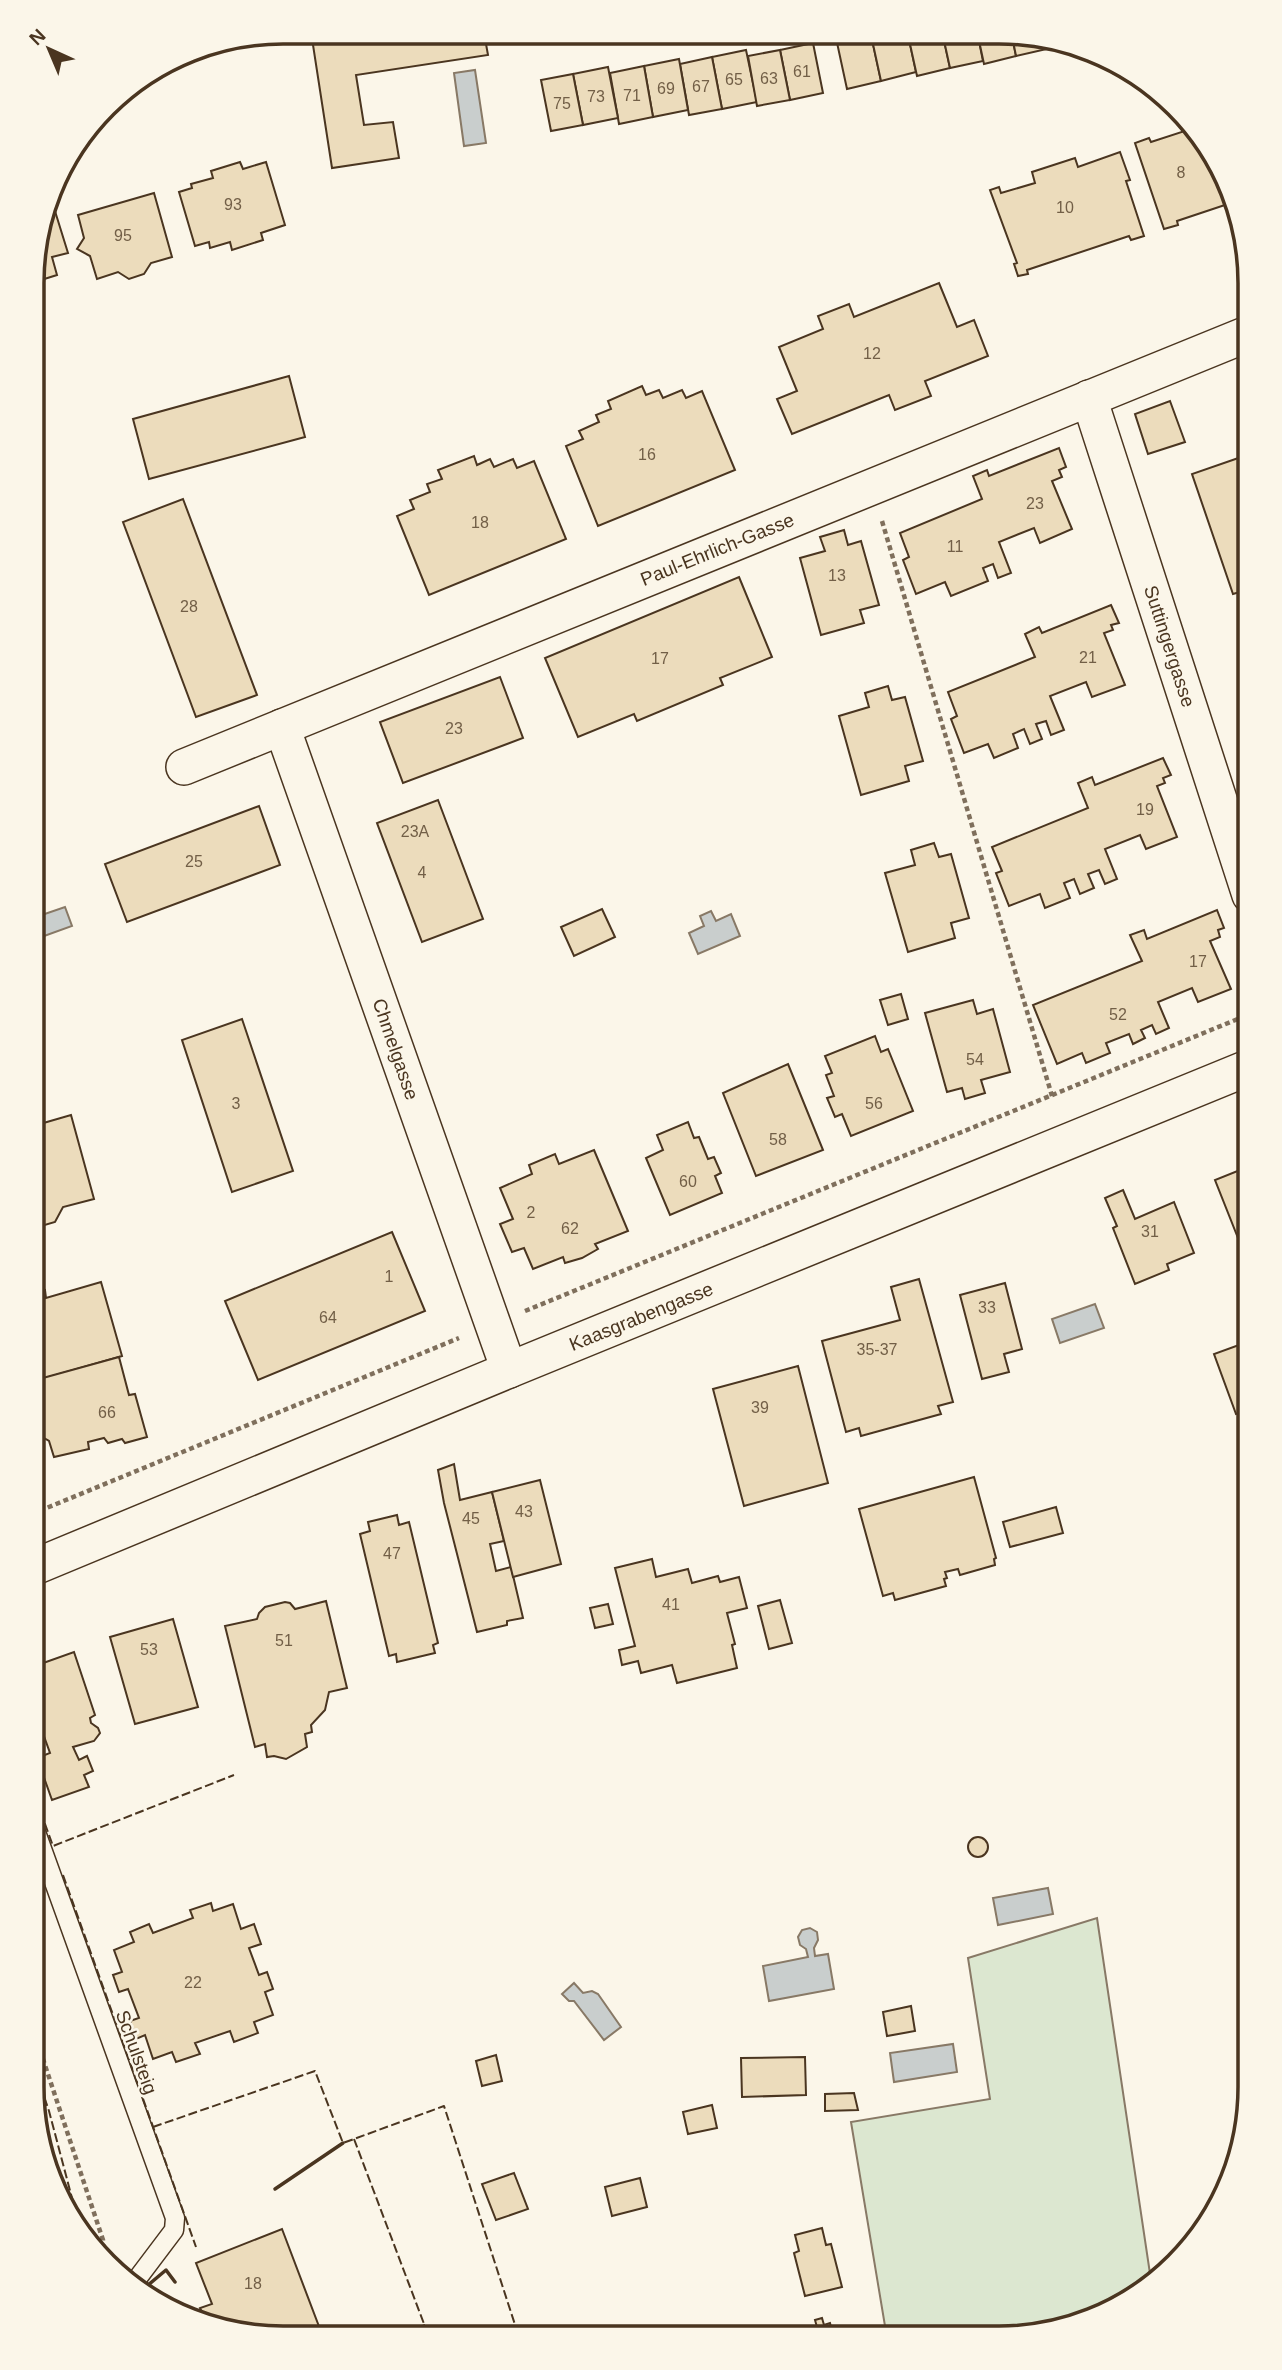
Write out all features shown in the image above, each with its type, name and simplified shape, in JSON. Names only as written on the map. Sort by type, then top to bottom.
[{"type":"street","name":"Paul-Ehrlich-Gasse","points":[[184,766],[1238,338]]},
{"type":"street","name":"Suttingergasse","points":[[1089,398],[1238,857]]},
{"type":"street","name":"Chmelgasse","points":[[282,727],[509,1370]]},
{"type":"street","name":"Kaasgrabengasse","points":[[44,1564],[509,1370],[1238,1072]]},
{"type":"lane","name":"Schulsteig","points":[[44,1855],[175,2218],[174,2230],[138,2278]]},
{"type":"path","points":[[872,486],[1052,1096]]},
{"type":"path","points":[[44,1509],[1238,1019]]},
{"type":"path","points":[[44,2062],[103,2245]]},
{"type":"green space","points":[[1097,1918],[1150,2273],[1105,2302],[1046,2322],[999,2326],[885,2326],[851,2122],[990,2099],[968,1958]]},
{"type":"shaded area","points":[[475,70],[486,143],[464,146],[454,73]]},
{"type":"shaded area","points":[[65,907],[72,926],[44,936],[44,914]]},
{"type":"shaded area","points":[[711,911],[716,921],[731,914],[740,936],[698,954],[689,933],[704,926],[700,916]]},
{"type":"shaded area","points":[[1095,1304],[1104,1328],[1060,1343],[1052,1319]]},
{"type":"shaded area","points":[[1048,1888],[1053,1914],[998,1925],[993,1898]]},
{"type":"shaded area","points":[[810,1928],[817,1932],[815,1956],[828,1954],[834,1989],[769,2001],[763,1966],[808,1957],[798,1937],[802,1930]]},
{"type":"shaded area","points":[[574,1983],[583,1993],[592,1991],[598,1994],[621,2027],[604,2040],[574,2001],[569,2001],[562,1994]]},
{"type":"shaded area","points":[[953,2044],[957,2072],[894,2082],[890,2053]]},
{"type":"building","points":[[313,44],[486,44],[488,55],[356,75],[364,125],[393,122],[399,158],[332,168]]},
{"type":"building","points":[[813,44],[823,93],[790,100],[780,50]]},
{"type":"building","points":[[837,44],[873,44],[881,81],[847,89]]},
{"type":"building","points":[[873,44],[910,44],[916,72],[881,81]]},
{"type":"building","points":[[910,44],[945,44],[950,68],[917,76]]},
{"type":"building","points":[[945,44],[980,44],[983,61],[950,68]]},
{"type":"building","points":[[980,44],[1014,44],[1016,56],[984,64]]},
{"type":"building","points":[[1014,44],[1048,49],[1016,56]]},
{"type":"building","points":[[746,50],[757,102],[722,109],[712,57]]},
{"type":"building","points":[[780,50],[790,100],[757,106],[748,56]]},
{"type":"building","points":[[712,57],[722,109],[689,115],[680,64]]},
{"type":"building","points":[[679,59],[688,110],[653,117],[644,66]]},
{"type":"building","points":[[644,66],[653,117],[619,124],[610,73]]},
{"type":"building","points":[[608,67],[618,118],[583,125],[573,74]]},
{"type":"building","points":[[573,74],[583,125],[551,131],[541,80]]},
{"type":"building","points":[[1184,131],[1214,177],[1226,205],[1177,221],[1178,225],[1164,229],[1135,143],[1149,138],[1151,142]]},
{"type":"building","points":[[1120,152],[1130,180],[1126,181],[1144,236],[1131,240],[1129,236],[1027,270],[1028,274],[1018,276],[1014,264],[1017,263],[990,190],[999,187],[1001,193],[1035,183],[1032,172],[1075,158],[1078,167]]},
{"type":"building","points":[[240,162],[243,169],[266,162],[285,225],[261,233],[263,240],[232,250],[230,242],[210,248],[209,242],[195,246],[179,192],[192,188],[191,184],[213,178],[211,171]]},
{"type":"building","points":[[154,193],[172,257],[151,263],[144,274],[129,279],[118,272],[97,279],[90,256],[77,249],[84,238],[78,215]]},
{"type":"building","points":[[55,210],[68,253],[52,257],[57,275],[44,279],[46,251]]},
{"type":"building","points":[[939,283],[957,327],[974,320],[988,356],[925,381],[931,396],[895,410],[889,395],[792,434],[777,399],[797,391],[779,347],[823,329],[818,316],[849,304],[854,317]]},
{"type":"building","points":[[289,376],[305,437],[149,479],[133,419]]},
{"type":"building","points":[[642,386],[646,395],[659,390],[663,398],[682,390],[686,398],[702,391],[735,470],[598,526],[566,446],[583,439],[579,431],[599,422],[596,415],[611,409],[608,401]]},
{"type":"building","points":[[1170,401],[1185,442],[1148,454],[1135,414]]},
{"type":"building","points":[[1059,448],[1066,467],[1059,470],[1062,477],[1052,481],[1072,529],[1040,543],[1034,528],[999,542],[1011,573],[998,578],[993,564],[983,568],[988,581],[951,596],[945,582],[916,594],[903,560],[909,557],[900,533],[982,499],[973,476],[987,470],[989,476]]},
{"type":"building","points":[[474,456],[477,465],[490,459],[494,467],[513,459],[517,468],[534,461],[566,539],[429,595],[397,516],[414,509],[410,500],[430,492],[427,484],[442,479],[438,470]]},
{"type":"building","points":[[1238,458],[1238,593],[1233,594],[1192,474]]},
{"type":"building","points":[[183,499],[257,695],[196,717],[123,522]]},
{"type":"building","points":[[844,530],[848,545],[861,541],[879,605],[860,610],[864,623],[821,635],[800,558],[825,551],[820,537]]},
{"type":"building","points":[[739,577],[772,657],[720,678],[723,685],[637,721],[634,714],[578,737],[545,658]]},
{"type":"building","points":[[1111,605],[1119,623],[1111,625],[1113,630],[1104,633],[1125,685],[1092,697],[1086,682],[1050,696],[1064,730],[1051,735],[1046,721],[1036,724],[1042,739],[1030,744],[1024,729],[1013,734],[1018,748],[994,758],[988,744],[964,753],[951,719],[957,716],[948,692],[1035,657],[1025,634],[1039,627],[1042,633]]},
{"type":"building","points":[[500,677],[523,738],[403,783],[380,722]]},
{"type":"building","points":[[888,686],[892,700],[905,697],[923,761],[905,766],[909,781],[861,795],[839,716],[869,707],[865,693]]},
{"type":"building","points":[[1163,758],[1171,775],[1163,778],[1165,783],[1157,786],[1177,837],[1146,849],[1140,835],[1105,849],[1117,879],[1105,884],[1099,870],[1088,874],[1094,888],[1080,894],[1074,879],[1064,883],[1070,898],[1045,908],[1040,894],[1009,906],[996,873],[1002,871],[992,847],[1088,808],[1078,783],[1092,777],[1095,785]]},
{"type":"building","points":[[438,800],[483,919],[422,942],[377,823]]},
{"type":"building","points":[[259,806],[280,865],[127,922],[105,864]]},
{"type":"building","points":[[934,843],[939,857],[951,854],[969,918],[951,923],[955,938],[908,952],[885,873],[915,865],[911,850]]},
{"type":"building","points":[[602,909],[615,937],[574,956],[561,927]]},
{"type":"building","points":[[1217,910],[1224,928],[1218,930],[1220,937],[1210,941],[1231,989],[1198,1002],[1192,988],[1158,1002],[1169,1028],[1156,1034],[1152,1025],[1141,1030],[1145,1038],[1133,1044],[1129,1034],[1106,1043],[1110,1053],[1086,1063],[1082,1053],[1057,1064],[1033,1005],[1142,961],[1130,935],[1144,930],[1147,939]]},
{"type":"building","points":[[901,994],[908,1019],[888,1025],[880,1000]]},
{"type":"building","points":[[973,1000],[977,1014],[993,1009],[1010,1072],[981,1080],[985,1093],[965,1099],[962,1088],[947,1092],[925,1013]]},
{"type":"building","points":[[242,1019],[293,1171],[232,1192],[182,1040]]},
{"type":"building","points":[[875,1036],[881,1052],[888,1049],[913,1111],[851,1136],[842,1114],[835,1117],[827,1098],[834,1096],[826,1075],[832,1073],[825,1056]]},
{"type":"building","points":[[788,1064],[823,1150],[756,1176],[723,1093]]},
{"type":"building","points":[[71,1115],[94,1199],[63,1207],[55,1222],[44,1225],[44,1123]]},
{"type":"building","points":[[688,1122],[694,1138],[699,1137],[708,1159],[714,1157],[721,1173],[715,1176],[722,1193],[670,1215],[646,1158],[663,1150],[657,1135]]},
{"type":"building","points":[[594,1150],[628,1231],[595,1244],[598,1249],[582,1258],[565,1263],[563,1257],[533,1269],[524,1248],[512,1252],[500,1224],[513,1219],[500,1188],[532,1174],[529,1165],[555,1154],[559,1164]]},
{"type":"building","points":[[1238,1171],[1238,1238],[1215,1180]]},
{"type":"building","points":[[1123,1190],[1135,1219],[1174,1202],[1194,1253],[1167,1264],[1169,1270],[1135,1284],[1113,1228],[1117,1226],[1105,1198]]},
{"type":"building","points":[[392,1232],[425,1311],[258,1380],[225,1301]]},
{"type":"building","points":[[919,1279],[953,1402],[938,1406],[941,1414],[861,1436],[859,1428],[846,1432],[822,1341],[900,1320],[891,1287]]},
{"type":"building","points":[[101,1282],[122,1356],[44,1378],[45,1290],[46,1298]]},
{"type":"building","points":[[1005,1283],[1022,1349],[1004,1354],[1009,1372],[982,1379],[960,1295]]},
{"type":"building","points":[[1238,1345],[1238,1413],[1236,1414],[1214,1354]]},
{"type":"building","points":[[119,1357],[129,1395],[135,1394],[147,1437],[125,1443],[122,1439],[108,1443],[104,1438],[88,1442],[89,1449],[54,1457],[49,1441],[44,1438],[44,1378]]},
{"type":"building","points":[[798,1366],[828,1483],[744,1506],[713,1389]]},
{"type":"building","points":[[454,1464],[460,1500],[492,1492],[504,1541],[490,1544],[496,1571],[511,1567],[523,1618],[477,1632],[438,1470]]},
{"type":"building","points":[[974,1477],[996,1558],[995,1565],[960,1575],[958,1569],[945,1572],[946,1586],[895,1600],[893,1593],[883,1596],[859,1509]]},
{"type":"building","points":[[540,1480],[561,1564],[513,1577],[492,1492]]},
{"type":"building","points":[[1056,1507],[1063,1533],[1010,1547],[1003,1522]]},
{"type":"building","points":[[397,1515],[399,1525],[409,1522],[438,1643],[433,1645],[435,1653],[397,1662],[396,1654],[389,1656],[360,1534],[370,1531],[368,1522]]},
{"type":"building","points":[[652,1559],[656,1577],[688,1569],[692,1583],[718,1576],[720,1582],[739,1577],[747,1608],[727,1613],[735,1644],[732,1645],[737,1668],[677,1683],[672,1665],[641,1673],[638,1661],[622,1665],[619,1650],[635,1646],[615,1568]]},
{"type":"building","points":[[780,1600],[792,1643],[769,1649],[758,1606]]},
{"type":"building","points":[[326,1601],[347,1688],[329,1692],[325,1710],[311,1725],[312,1732],[305,1734],[307,1747],[286,1759],[267,1757],[265,1744],[255,1747],[225,1626],[257,1619],[265,1607],[285,1602],[295,1609]]},
{"type":"building","points":[[608,1604],[613,1624],[595,1628],[590,1608]]},
{"type":"building","points":[[173,1619],[198,1707],[135,1724],[110,1637]]},
{"type":"building","points":[[74,1652],[95,1715],[90,1718],[91,1723],[100,1733],[94,1741],[73,1747],[79,1760],[87,1756],[93,1771],[84,1775],[89,1787],[52,1800],[44,1778],[44,1755],[50,1753],[44,1736],[44,1663]]},
{"type":"building","points":[[978,1837],[985,1840],[988,1847],[985,1854],[978,1857],[971,1854],[968,1847],[971,1840]]},
{"type":"building","points":[[211,1903],[213,1911],[233,1904],[241,1929],[254,1924],[261,1944],[249,1948],[259,1975],[267,1972],[273,1989],[265,1992],[273,2015],[254,2022],[258,2033],[234,2042],[230,2031],[195,2043],[200,2054],[176,2062],[172,2052],[153,2059],[145,2035],[136,2039],[130,2021],[139,2018],[128,1989],[119,1992],[113,1975],[122,1972],[114,1950],[134,1942],[130,1932],[149,1924],[153,1933],[193,1918],[190,1910]]},
{"type":"building","points":[[911,2006],[915,2031],[887,2036],[883,2012]]},
{"type":"building","points":[[496,2055],[502,2081],[482,2086],[476,2061]]},
{"type":"building","points":[[805,2057],[806,2095],[742,2097],[741,2058]]},
{"type":"building","points":[[854,2093],[858,2110],[825,2111],[825,2094]]},
{"type":"building","points":[[712,2105],[717,2128],[688,2134],[683,2112]]},
{"type":"building","points":[[514,2173],[528,2209],[496,2220],[482,2184]]},
{"type":"building","points":[[640,2178],[647,2207],[612,2216],[605,2187]]},
{"type":"building","points":[[822,2228],[826,2245],[831,2244],[842,2287],[805,2296],[794,2253],[799,2251],[795,2235]]},
{"type":"building","points":[[282,2229],[319,2326],[251,2324],[202,2312],[200,2308],[212,2304],[196,2263]]},
{"type":"building","points":[[822,2318],[824,2325],[830,2323],[831,2326],[817,2326],[815,2320]]},
{"type":"fence","points":[[44,1821],[53,1846],[234,1775]]},
{"type":"fence","points":[[63,1875],[196,2247]]},
{"type":"fence","points":[[153,2127],[315,2071],[343,2143],[444,2106],[515,2326]]},
{"type":"fence","points":[[44,2097],[73,2201]]},
{"type":"fence","points":[[354,2139],[425,2326]]},
{"type":"wall","points":[[275,2189],[343,2143]]},
{"type":"wall","points":[[149,2285],[166,2270],[175,2282]]}]
